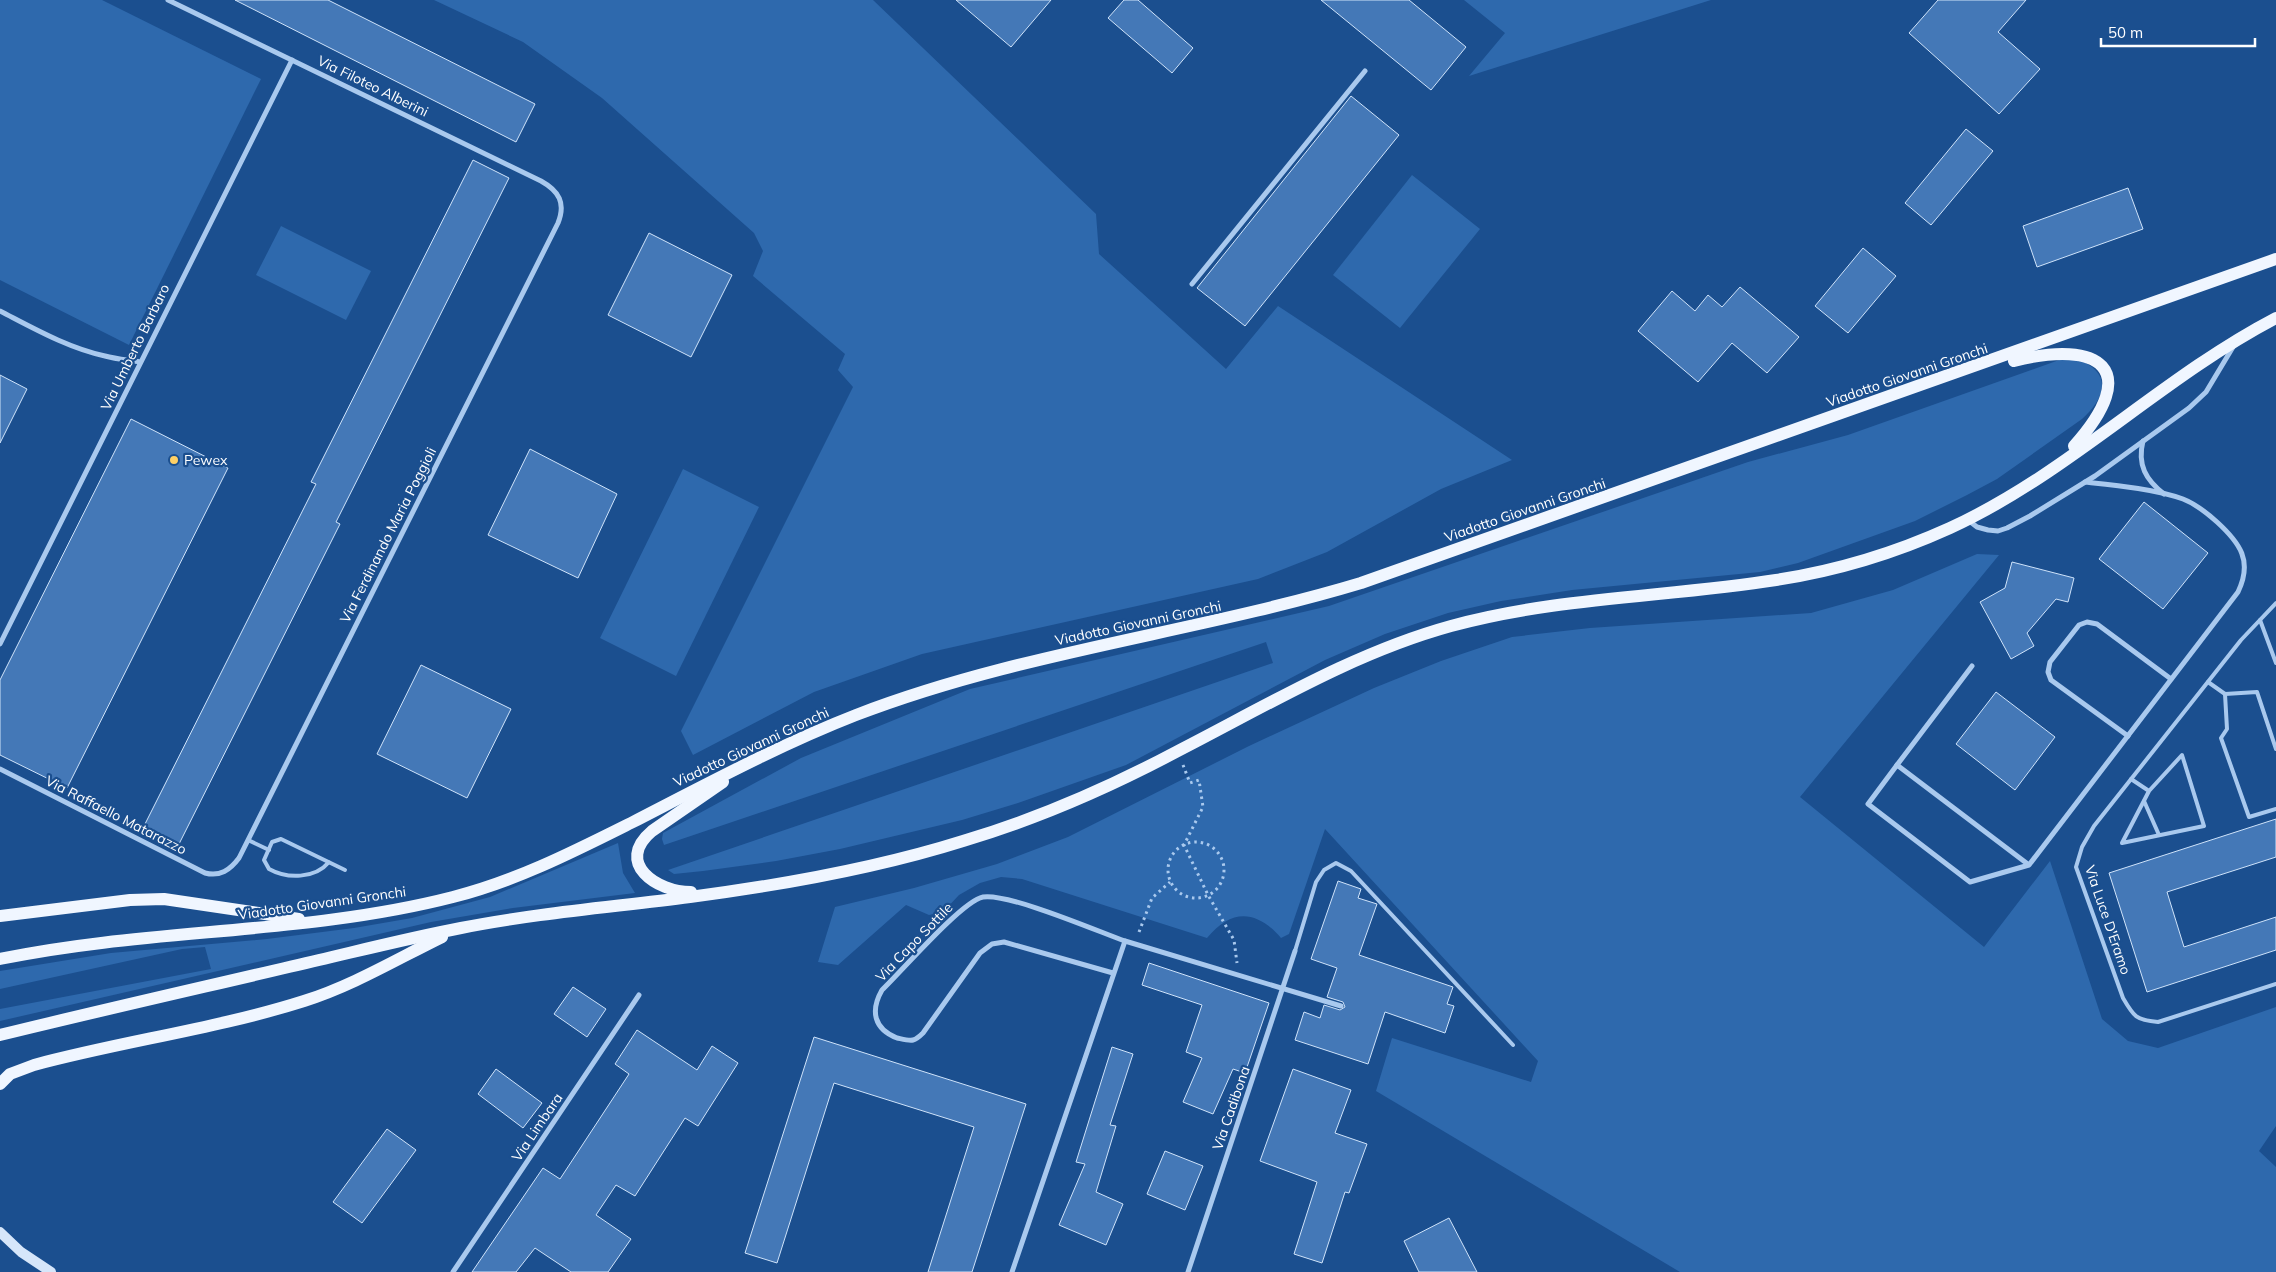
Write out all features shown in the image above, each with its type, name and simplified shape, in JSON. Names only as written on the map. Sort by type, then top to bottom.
[{"type":"main road","name":"Viadotto Giovanni Gronchi","points":[[0,959],[100,942],[314,922],[419,905],[454,897],[498,883],[578,850],[754,760],[857,714],[934,688],[1049,658],[1260,611],[1361,583],[1942,379],[2276,259]]},
{"type":"main road","points":[[0,1035],[460,928],[775,885],[900,859],[1001,829],[1073,801],[1178,752],[1338,669],[1402,642],[1448,626],[1491,615],[1561,604],[1749,584],[1822,572],[1880,554],[1935,534],[1967,519],[2037,479],[2202,361],[2276,318]]},
{"type":"main road","points":[[1942,379],[2022,359],[2056,353],[2080,354],[2092,358],[2104,368],[2108,374],[2109,389],[2099,416],[2074,446],[2037,479]]},
{"type":"main road","points":[[754,760],[647,835],[638,850],[638,862],[640,869],[654,882],[666,888],[683,892],[775,885]]},
{"type":"main road","points":[[0,916],[138,899],[164,899],[314,922]]},
{"type":"main road","points":[[0,1084],[10,1074],[34,1065],[266,1012],[305,1001],[342,987],[460,928]]},
{"type":"street","name":"Via Filoteo Alberini","points":[[168,0],[541,181],[552,187],[562,201]]},
{"type":"street","name":"Via Umberto Barbaro","points":[[0,644],[292,60]]},
{"type":"street","points":[[1192,284],[1365,71]]},
{"type":"street","name":"Via Ferdinando Maria Poggioli","points":[[223,873],[235,863],[248,840],[558,223],[562,201]]},
{"type":"street","points":[[0,311],[51,337],[82,349],[104,356],[140,362]]},
{"type":"street","points":[[1967,519],[1977,527],[1998,531],[2030,516],[2085,482],[2189,408],[2206,392],[2239,338]]},
{"type":"street","points":[[2144,440],[2140,457],[2142,468],[2155,486],[2167,495]]},
{"type":"street","points":[[1972,666],[1868,804],[1970,882],[2030,865],[2238,592],[2245,572],[2241,551],[2235,538],[2198,506],[2182,498],[2128,487],[2085,482]]},
{"type":"street","points":[[2128,736],[2051,680],[2048,672],[2050,662],[2079,625],[2086,622],[2097,624],[2171,679]]},
{"type":"street","points":[[1897,765],[2030,865]]},
{"type":"street","name":"Via Raffaello Matarazzo","points":[[0,769],[198,870],[209,874],[223,873]]},
{"type":"street","name":"Via Capo Sottile","points":[[1113,973],[999,942],[992,944],[980,954],[923,1033],[914,1040],[902,1040],[891,1036],[882,1029],[876,1020],[874,1009],[882,990],[958,912],[982,897],[1011,901],[1125,942]]},
{"type":"street","points":[[1012,1272],[1125,942],[1341,1006]]},
{"type":"street","name":"Via Cadibona","points":[[1188,1272],[1295,951]]},
{"type":"street","name":"Via Limbara","points":[[453,1272],[639,995]]},
{"type":"street","points":[[0,1232],[21,1252],[51,1272]]},
{"type":"lane","name":"Via Luce D'Eramo","points":[[2276,603],[2241,640],[2094,826],[2082,847],[2076,867],[2123,998],[2131,1011],[2142,1020],[2158,1022],[2276,984]]},
{"type":"lane","points":[[2260,620],[2276,663]]},
{"type":"lane","points":[[2208,682],[2225,694],[2257,692],[2276,749]]},
{"type":"lane","points":[[2225,694],[2227,729],[2221,738],[2250,817],[2276,809]]},
{"type":"lane","points":[[2182,755],[2204,826],[2122,843],[2144,800],[2149,791],[2182,755]]},
{"type":"lane","points":[[2131,779],[2149,791]]},
{"type":"lane","points":[[2144,800],[2158,835]]},
{"type":"lane","points":[[329,862],[323,869],[316,872],[288,875],[276,872],[265,865],[264,860],[272,842],[281,838],[329,862],[345,870]]},
{"type":"lane","points":[[248,840],[269,850]]},
{"type":"lane","points":[[1295,951],[1316,882],[1324,870],[1336,864],[1351,871],[1513,1046]]},
{"type":"path","points":[[1178,752],[1190,782],[1199,780],[1203,807],[1184,845]]},
{"type":"path","points":[[1193,842],[1203,843],[1212,847],[1219,854],[1223,863],[1221,882],[1208,895],[1190,898],[1175,889],[1170,882],[1168,865],[1176,850],[1184,845],[1193,842]]},
{"type":"path","points":[[1184,845],[1208,895],[1234,940],[1239,976]]},
{"type":"path","points":[[1135,944],[1152,898],[1170,882]]},
{"type":"shaded area","points":[[0,0],[102,0],[261,79],[129,345],[0,280]]},
{"type":"shaded area","points":[[434,0],[873,0],[1096,214],[1099,254],[1226,369],[1278,306],[1512,460],[1441,489],[1327,552],[1258,579],[922,654],[814,692],[693,755],[681,731],[853,387],[838,370],[845,354],[753,276],[763,251],[754,233],[602,98],[523,42]]},
{"type":"shaded area","points":[[1464,0],[1711,0],[1469,76],[1505,33]]},
{"type":"shaded area","points":[[1412,175],[1480,229],[1400,328],[1333,275]]},
{"type":"shaded area","points":[[281,226],[371,271],[346,320],[256,275]]},
{"type":"shaded area","points":[[2062,359],[2086,363],[2097,371],[2101,378],[2101,393],[2088,413],[1997,479],[1915,521],[1798,563],[1760,572],[1572,590],[1501,601],[1448,613],[1385,634],[1325,660],[1126,765],[1018,803],[962,820],[840,849],[776,861],[703,871],[674,874],[668,870],[1273,663],[1266,642],[664,845],[663,833],[801,758],[970,689],[1329,606],[1748,462],[1848,435]]},
{"type":"shaded area","points":[[683,469],[759,507],[676,676],[600,638]]},
{"type":"shaded area","points":[[1977,554],[1999,555],[1800,797],[1984,947],[2050,861],[2102,1019],[2128,1041],[2158,1048],[2276,1007],[2276,1126],[2259,1151],[2276,1167],[2276,1272],[1680,1272],[1376,1091],[1392,1038],[1531,1082],[1538,1061],[1325,829],[1289,934],[1281,938],[1272,928],[1262,922],[1244,916],[1225,922],[1207,938],[1022,879],[1001,877],[980,883],[959,895],[943,912],[929,915],[906,905],[838,965],[818,962],[835,907],[914,888],[997,864],[1068,837],[1249,746],[1374,688],[1441,661],[1512,637],[1590,628],[1811,613],[1893,590]]},
{"type":"shaded area","points":[[618,843],[623,873],[635,893],[513,908],[431,922],[0,1021],[0,1009],[211,969],[205,947],[182,949],[0,989],[0,971],[111,953],[267,939],[354,928],[412,918],[490,897]]},
{"type":"building","points":[[235,0],[328,0],[535,104],[516,142]]},
{"type":"building","points":[[956,0],[1051,0],[1011,47]]},
{"type":"building","points":[[1124,0],[1138,0],[1193,48],[1172,73],[1108,18]]},
{"type":"building","points":[[1321,0],[1409,0],[1466,47],[1431,90]]},
{"type":"building","points":[[1938,0],[2026,0],[1998,32],[2040,69],[1999,114],[1909,33]]},
{"type":"building","points":[[1351,96],[1399,135],[1245,326],[1197,288]]},
{"type":"building","points":[[1966,129],[1993,151],[1931,225],[1905,203]]},
{"type":"building","points":[[473,160],[509,178],[336,522],[340,524],[179,844],[144,826],[316,484],[311,482]]},
{"type":"building","points":[[2128,188],[2143,229],[2037,267],[2023,226]]},
{"type":"building","points":[[649,233],[732,275],[691,357],[608,315]]},
{"type":"building","points":[[1863,248],[1896,276],[1848,333],[1815,306]]},
{"type":"building","points":[[1740,287],[1799,337],[1767,373],[1732,343],[1698,382],[1638,331],[1672,291],[1695,311],[1708,295],[1722,307]]},
{"type":"building","points":[[0,375],[27,389],[0,443]]},
{"type":"building","points":[[131,419],[228,468],[67,788],[0,755],[0,680]]},
{"type":"building","points":[[530,449],[617,494],[578,578],[488,535]]},
{"type":"building","points":[[2144,502],[2208,553],[2163,609],[2099,559]]},
{"type":"building","points":[[2012,562],[2074,578],[2068,602],[2056,599],[2027,633],[2034,646],[2011,659],[1980,602],[2005,588]]},
{"type":"building","points":[[421,665],[511,709],[467,798],[377,754]]},
{"type":"building","points":[[1996,692],[2055,737],[2015,790],[1956,744]]},
{"type":"building","points":[[2276,819],[2276,857],[2167,892],[2184,947],[2276,917],[2276,950],[2147,992],[2109,873]]},
{"type":"building","points":[[1338,881],[1361,889],[1358,898],[1377,904],[1359,955],[1453,987],[1447,1004],[1454,1006],[1445,1033],[1385,1012],[1368,1064],[1295,1040],[1304,1012],[1320,1018],[1324,1005],[1340,1010],[1345,1007],[1343,1002],[1327,997],[1337,968],[1311,959]]},
{"type":"building","points":[[1149,963],[1269,1003],[1245,1073],[1233,1069],[1213,1114],[1183,1102],[1202,1058],[1186,1052],[1202,1005],[1142,985]]},
{"type":"building","points":[[573,987],[606,1009],[587,1037],[554,1014]]},
{"type":"building","points":[[637,1030],[697,1070],[712,1046],[738,1063],[698,1126],[685,1118],[635,1196],[616,1185],[596,1215],[631,1239],[608,1272],[571,1272],[535,1248],[516,1272],[472,1272],[543,1168],[560,1179],[629,1074],[615,1064]]},
{"type":"building","points":[[814,1037],[1026,1104],[972,1272],[928,1272],[974,1127],[834,1083],[777,1263],[745,1253]]},
{"type":"building","points":[[1112,1047],[1133,1054],[1110,1125],[1116,1126],[1096,1192],[1123,1204],[1106,1245],[1059,1225],[1085,1164],[1076,1162]]},
{"type":"building","points":[[496,1069],[542,1103],[523,1128],[478,1094]]},
{"type":"building","points":[[1293,1069],[1351,1090],[1335,1133],[1367,1144],[1349,1193],[1345,1192],[1322,1263],[1294,1254],[1317,1182],[1260,1161]]},
{"type":"building","points":[[387,1129],[416,1150],[362,1223],[333,1202]]},
{"type":"building","points":[[1165,1151],[1203,1166],[1185,1210],[1147,1194]]},
{"type":"building","points":[[1449,1218],[1477,1272],[1419,1272],[1404,1241]]},
{"type":"place","name":"Pewex","points":[[174,460]]}]
